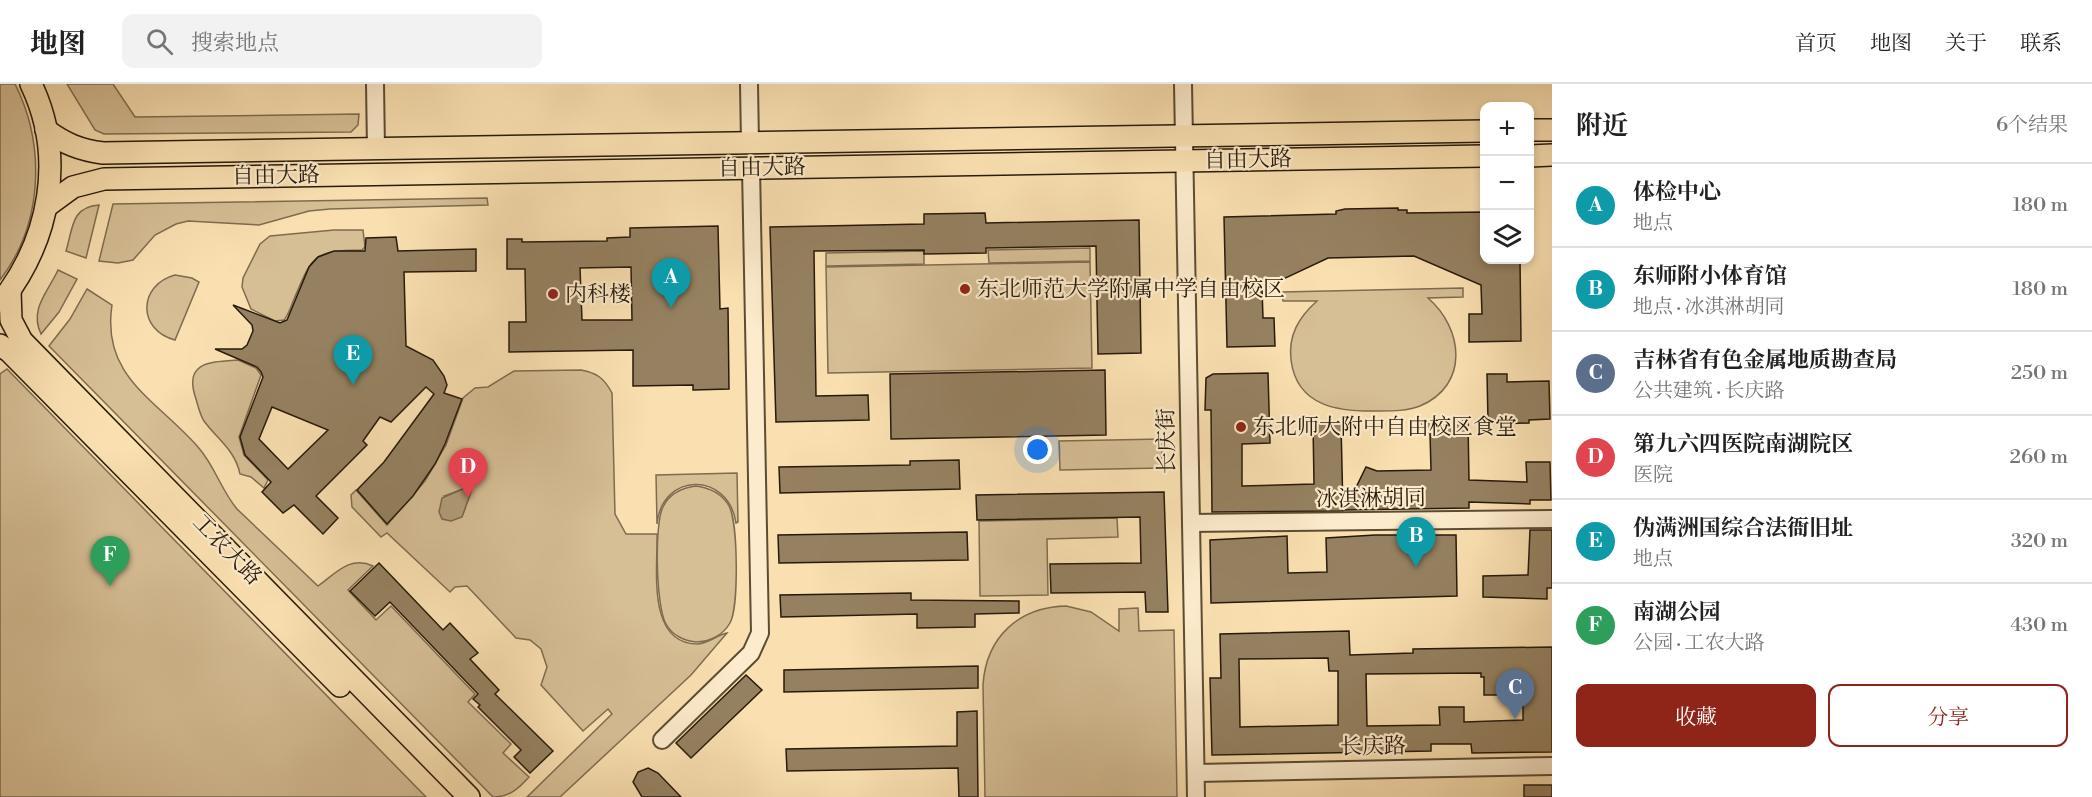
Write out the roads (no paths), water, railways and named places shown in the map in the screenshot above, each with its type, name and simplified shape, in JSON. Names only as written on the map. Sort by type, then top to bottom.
[{"type":"main road","points":[[5,297],[36,244],[47,206],[50,178],[46,130],[31,84]]},
{"type":"main road","name":"自由大路","points":[[46,130],[78,150],[103,153],[1480,131]]},
{"type":"main road","points":[[1534,130],[1552,130]]},
{"type":"main road","points":[[1534,156],[1552,155]]},
{"type":"main road","name":"自由大路","points":[[47,206],[73,187],[104,179],[1480,156]]},
{"type":"main road","name":"工农大路","points":[[5,297],[11,320],[22,341],[469,797]]},
{"type":"main road","name":"工农大路","points":[[0,345],[10,352],[450,797]]},
{"type":"street","points":[[375,84],[376,149]]},
{"type":"street","points":[[749,84],[750,143]]},
{"type":"street","name":"长庆街","points":[[1183,84],[1196,797]]},
{"type":"street","points":[[662,740],[751,653],[760,633],[751,168]]},
{"type":"street","name":"冰淇淋胡同","points":[[1191,524],[1552,519]]},
{"type":"street","name":"长庆路","points":[[1196,773],[1552,766]]},
{"type":"place","name":"东北师范大学附属中学自由校区","points":[[965,289]]},
{"type":"place","name":"内科楼","points":[[553,294]]},
{"type":"place","name":"体检中心","points":[[671,308]]},
{"type":"place","name":"伪满洲国综合法衙旧址","points":[[353,385]]},
{"type":"place","name":"东北师大附中自由校区食堂","points":[[1241,427]]},
{"type":"place","name":"第九六四医院南湖院区","points":[[468,498]]},
{"type":"place","name":"东师附小体育馆","points":[[1416,567]]},
{"type":"place","name":"南湖公园","points":[[110,586]]},
{"type":"place","name":"吉林省有色金属地质勘查局","points":[[1515,719]]}]
